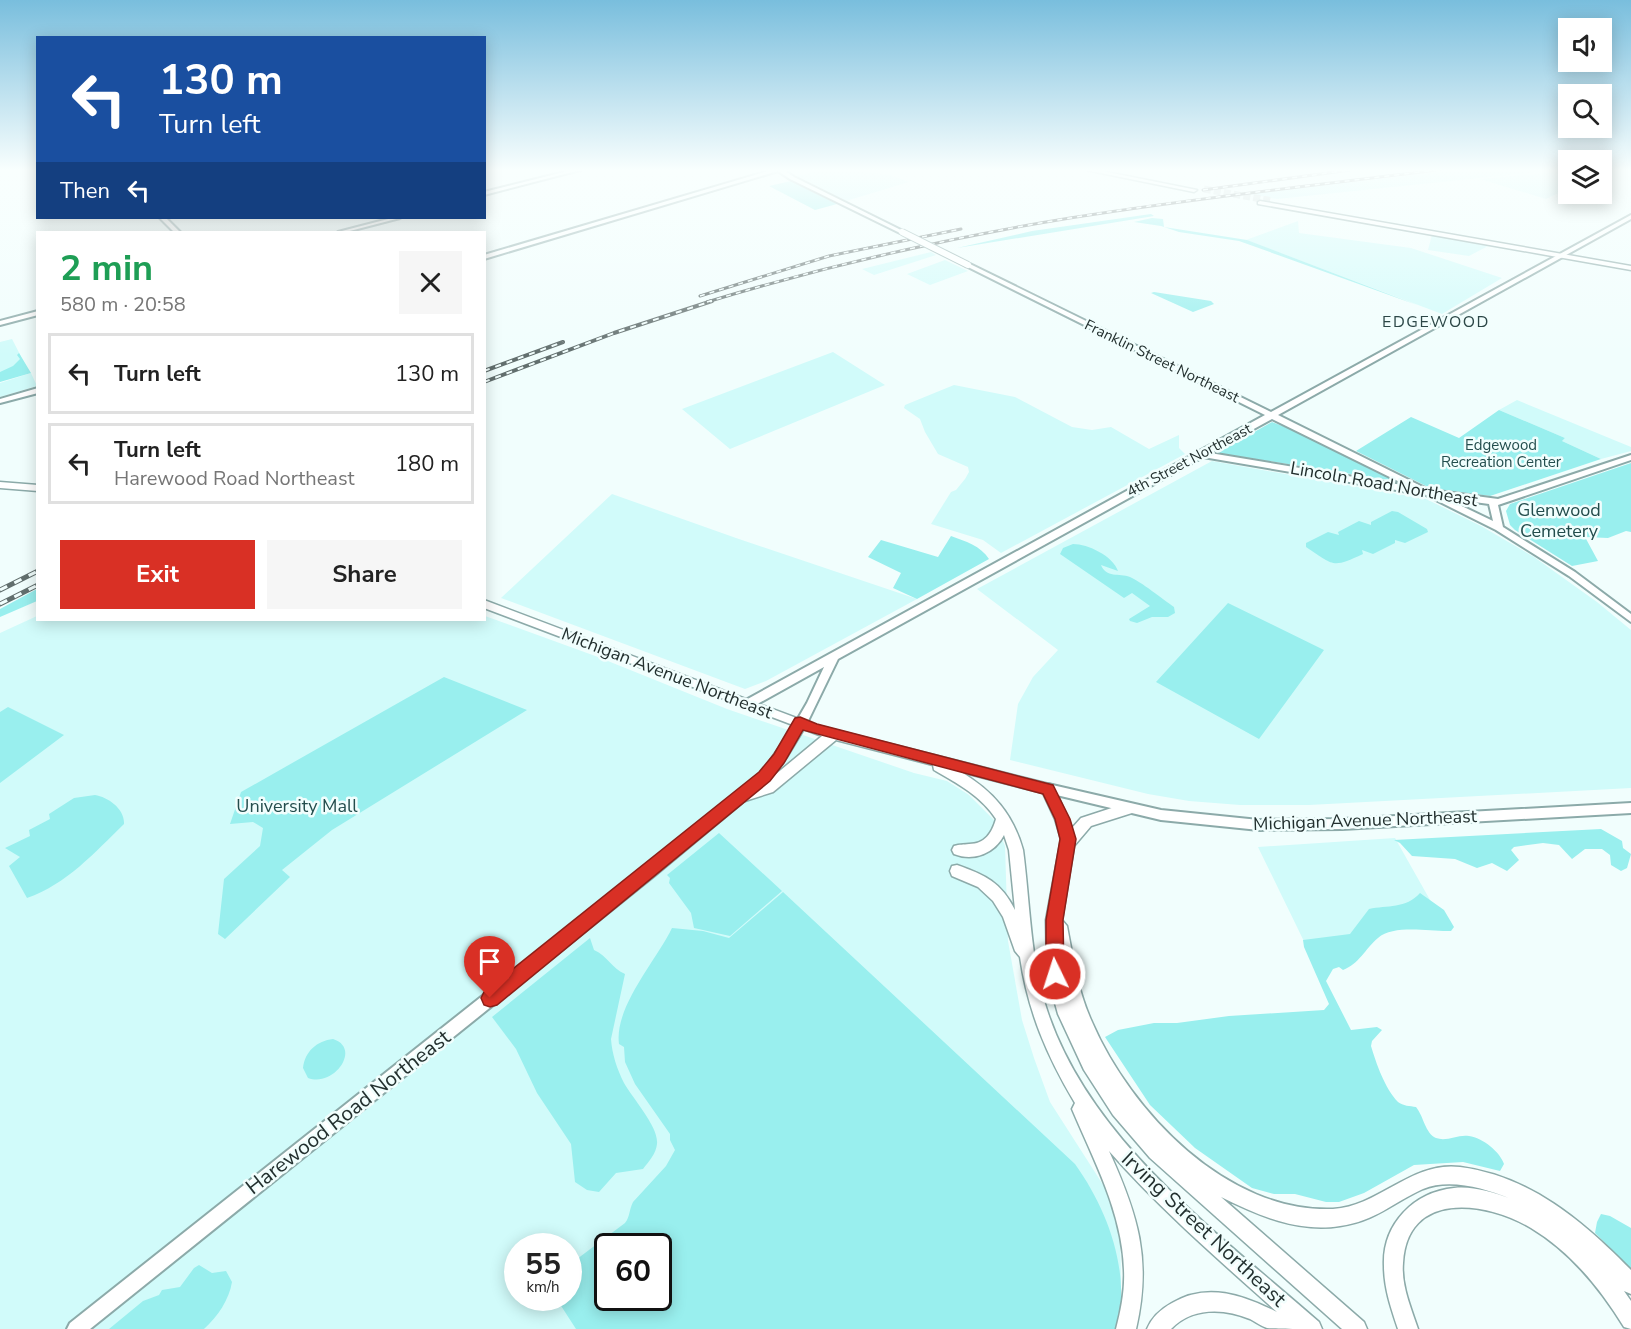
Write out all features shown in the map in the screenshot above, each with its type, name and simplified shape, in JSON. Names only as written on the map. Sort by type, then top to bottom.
[{"type":"main road","points":[[1426,231],[1563,254]]},
{"type":"main road","points":[[1437,231],[1631,267]]},
{"type":"main road","points":[[0,486],[36,488]]},
{"type":"main road","name":"Michigan Avenue Northeast","points":[[486,605],[748,704],[834,734],[1048,789]]},
{"type":"main road","points":[[744,795],[768,788],[834,734]]},
{"type":"main road","name":"Irving Street Northeast","points":[[922,757],[979,789],[991,800],[1003,818],[1016,850],[1031,974],[1041,1018],[1060,1064],[1093,1117],[1134,1167],[1312,1329]]},
{"type":"main road","name":"Irving Street Northeast","points":[[1048,789],[1064,824],[1068,843],[1056,907],[1054,959],[1062,1000],[1083,1050],[1109,1095],[1130,1123],[1171,1166],[1357,1329]]},
{"type":"main road","points":[[1068,843],[1086,822],[1127,809]]},
{"type":"main road","points":[[958,850],[974,852],[987,848],[999,833],[1003,818]]},
{"type":"main road","points":[[957,871],[986,884],[1002,901],[1013,922],[1031,974]]},
{"type":"main road","points":[[1056,907],[1072,991],[1090,1038],[1102,1061],[1130,1101],[1152,1127],[1187,1161],[1212,1180],[1262,1207],[1291,1215],[1318,1218],[1344,1216],[1368,1210],[1390,1199],[1410,1184],[1427,1178],[1455,1175],[1479,1179],[1517,1191],[1557,1214],[1594,1245],[1631,1284]]},
{"type":"main road","points":[[1060,1064],[1114,1183],[1130,1227],[1135,1278],[1134,1300],[1126,1329]]},
{"type":"main road","points":[[1408,1329],[1399,1305],[1393,1278],[1393,1255],[1398,1235],[1406,1220],[1419,1209],[1435,1200],[1454,1197],[1497,1203],[1522,1213],[1550,1229],[1599,1272],[1631,1320]]},
{"type":"main road","points":[[1157,1329],[1179,1309],[1215,1300],[1248,1307],[1286,1329]]},
{"type":"street","points":[[486,256],[571,231]]},
{"type":"street","name":"Franklin Street Northeast","points":[[900,231],[1499,528],[1572,574],[1631,619]]},
{"type":"street","name":"4th Street Northeast","points":[[748,704],[1605,231]]},
{"type":"street","points":[[0,322],[36,313]]},
{"type":"street","points":[[0,401],[36,391]]},
{"type":"street","name":"Lincoln Road Northeast","points":[[1202,454],[1493,502],[1631,457]]},
{"type":"street","points":[[1493,502],[1499,528]]},
{"type":"street","name":"Harewood Road Northeast","points":[[76,1329],[744,795],[774,766],[828,673],[833,658]]},
{"type":"street","name":"Michigan Avenue Northeast","points":[[1048,789],[1127,809],[1225,823],[1299,826],[1631,808]]},
{"type":"shaded area","points":[[1271,231],[1299,231],[1299,233],[1411,248],[1502,278],[1442,314],[1246,240]]},
{"type":"shaded area","points":[[1432,235],[1488,246],[1469,256],[1428,250]]},
{"type":"shaded area","points":[[931,252],[936,255],[874,275],[862,269]]},
{"type":"shaded area","points":[[945,260],[968,271],[930,285],[907,274]]},
{"type":"shaded area","points":[[12,339],[28,370],[0,378],[0,342]]},
{"type":"shaded area","points":[[833,352],[885,385],[730,449],[682,409]]},
{"type":"shaded area","points":[[31,373],[36,386],[0,397],[0,383]]},
{"type":"shaded area","points":[[954,385],[1015,397],[1072,427],[1092,430],[1111,427],[1149,449],[1179,435],[1179,448],[1185,454],[1001,553],[983,540],[931,524],[951,492],[956,490],[965,479],[969,472],[968,467],[938,454],[920,419],[904,408],[905,405]]},
{"type":"shaded area","points":[[1517,400],[1631,447],[1631,451],[1601,459],[1562,441],[1565,438],[1499,410]]},
{"type":"shaded area","points":[[1212,461],[1426,499],[1481,526],[1534,557],[1597,602],[1631,630],[1631,788],[1309,805],[1240,805],[1189,801],[1148,794],[1010,760],[1018,704],[1033,677],[1058,650],[977,589]]},
{"type":"shaded area","points":[[612,494],[917,599],[766,681],[745,689],[501,598]]},
{"type":"shaded area","points":[[36,616],[36,621],[486,621],[486,616],[598,657],[727,709],[914,773],[947,781],[969,795],[994,820],[1005,846],[1008,941],[1022,1020],[1050,1102],[1107,1191],[1120,1234],[1121,1279],[1112,1329],[0,1329],[0,633]]},
{"type":"shaded area","points":[[1395,838],[1434,907],[1316,966],[1258,847]]},
{"type":"green space","points":[[1032,231],[1062,231],[957,248]]},
{"type":"green space","points":[[1176,231],[1247,240],[1417,305],[1239,241]]},
{"type":"green space","points":[[1151,293],[1211,301],[1214,304],[1193,312]]},
{"type":"green space","points":[[19,353],[31,373],[0,382],[0,372],[13,366],[20,359],[17,355]]},
{"type":"green space","name":"Edgewood Recreation Center","points":[[1499,410],[1565,438],[1562,441],[1601,459],[1490,496],[1430,488],[1356,451],[1411,417],[1459,438]]},
{"type":"green space","points":[[1272,422],[1293,430],[1395,481],[1217,453]]},
{"type":"green space","name":"Glenwood Cemetery","points":[[1631,463],[1631,532],[1626,531],[1608,538],[1585,537],[1598,561],[1572,566],[1510,525],[1506,511],[1510,504]]},
{"type":"green space","points":[[1392,511],[1398,512],[1427,529],[1428,532],[1405,543],[1395,540],[1395,543],[1373,554],[1362,550],[1363,554],[1338,563],[1328,561],[1306,547],[1306,543],[1328,532],[1339,535],[1338,532],[1359,521],[1371,525],[1371,522]]},
{"type":"green space","points":[[951,536],[977,547],[989,559],[917,599],[893,588],[901,573],[868,557],[881,540],[938,557]]},
{"type":"green space","points":[[1073,544],[1093,549],[1106,556],[1118,571],[1101,565],[1106,572],[1126,576],[1146,586],[1174,607],[1175,613],[1168,617],[1152,617],[1137,623],[1130,621],[1129,619],[1150,606],[1132,593],[1124,598],[1060,554],[1063,548]]},
{"type":"green space","points":[[36,590],[36,601],[0,617],[0,609]]},
{"type":"green space","points":[[1228,603],[1324,650],[1259,739],[1156,682]]},
{"type":"green space","name":"University Mall","points":[[444,677],[527,710],[332,830],[282,870],[290,877],[225,939],[218,934],[224,879],[260,846],[263,828],[253,822],[230,824],[241,792]]},
{"type":"green space","points":[[8,707],[64,735],[0,783],[0,712]]},
{"type":"green space","points":[[95,795],[105,798],[119,809],[124,824],[67,876],[55,885],[27,898],[9,866],[20,857],[5,848],[30,836],[29,830],[50,819],[49,814],[74,798]]},
{"type":"green space","points":[[1601,829],[1622,841],[1623,848],[1631,854],[1627,868],[1621,871],[1611,865],[1610,855],[1602,849],[1585,849],[1572,859],[1559,845],[1543,843],[1514,847],[1511,850],[1519,860],[1507,871],[1492,863],[1477,868],[1455,859],[1412,856],[1394,840]]},
{"type":"green space","points":[[719,833],[782,891],[730,936],[694,928],[691,913],[669,883],[670,878],[667,875]]},
{"type":"green space","points":[[783,892],[1075,1164],[1097,1201],[1114,1242],[1121,1286],[1121,1307],[1117,1329],[576,1329],[564,1311],[582,1311],[582,1255],[594,1246],[594,1311],[672,1311],[672,1233],[612,1233],[625,1223],[633,1202],[666,1166],[675,1150],[670,1134],[635,1084],[625,1062],[624,1047],[619,1044],[619,1030],[629,1000],[672,928],[703,931],[729,938]]},
{"type":"green space","points":[[1420,893],[1444,910],[1454,927],[1451,931],[1403,930],[1385,934],[1373,942],[1349,967],[1343,970],[1339,967],[1333,969],[1326,981],[1351,1030],[1377,1027],[1382,1030],[1372,1041],[1371,1046],[1378,1068],[1393,1097],[1404,1105],[1416,1107],[1427,1129],[1436,1138],[1469,1136],[1485,1143],[1502,1159],[1504,1164],[1500,1171],[1463,1162],[1414,1165],[1364,1193],[1339,1202],[1326,1202],[1295,1194],[1274,1194],[1252,1188],[1195,1148],[1150,1105],[1105,1037],[1118,1030],[1154,1023],[1324,1010],[1329,1004],[1303,940],[1350,934],[1369,909],[1409,902]]},
{"type":"green space","points":[[590,938],[594,950],[625,974],[611,1039],[612,1050],[621,1078],[650,1121],[657,1137],[654,1154],[643,1169],[616,1173],[599,1192],[587,1190],[575,1182],[571,1144],[537,1093],[516,1049],[492,1017]]},
{"type":"green space","points":[[333,1039],[345,1050],[345,1058],[341,1066],[327,1077],[318,1080],[308,1078],[303,1068],[309,1052],[322,1042]]},
{"type":"green space","points":[[1601,1214],[1610,1216],[1631,1228],[1631,1269],[1595,1233]]},
{"type":"green space","points":[[199,1265],[212,1273],[226,1271],[232,1282],[222,1307],[204,1329],[109,1329],[143,1301],[159,1295],[162,1290],[180,1287],[194,1268]]},
{"type":"railway","points":[[700,296],[829,256],[951,231]]},
{"type":"railway","points":[[707,302],[842,265],[998,231]]},
{"type":"railway","points":[[486,381],[614,333],[712,301]]},
{"type":"railway","points":[[486,370],[563,342]]},
{"type":"railway","points":[[0,590],[36,572]]},
{"type":"railway","points":[[0,604],[36,586]]},
{"type":"district","name":"EDGEWOOD","points":[[1436,322]]},
{"type":"route","points":[[490,998],[765,777],[779,759],[800,722],[813,729],[1048,789],[1062,819],[1068,839],[1054,920],[1055,974]]}]
